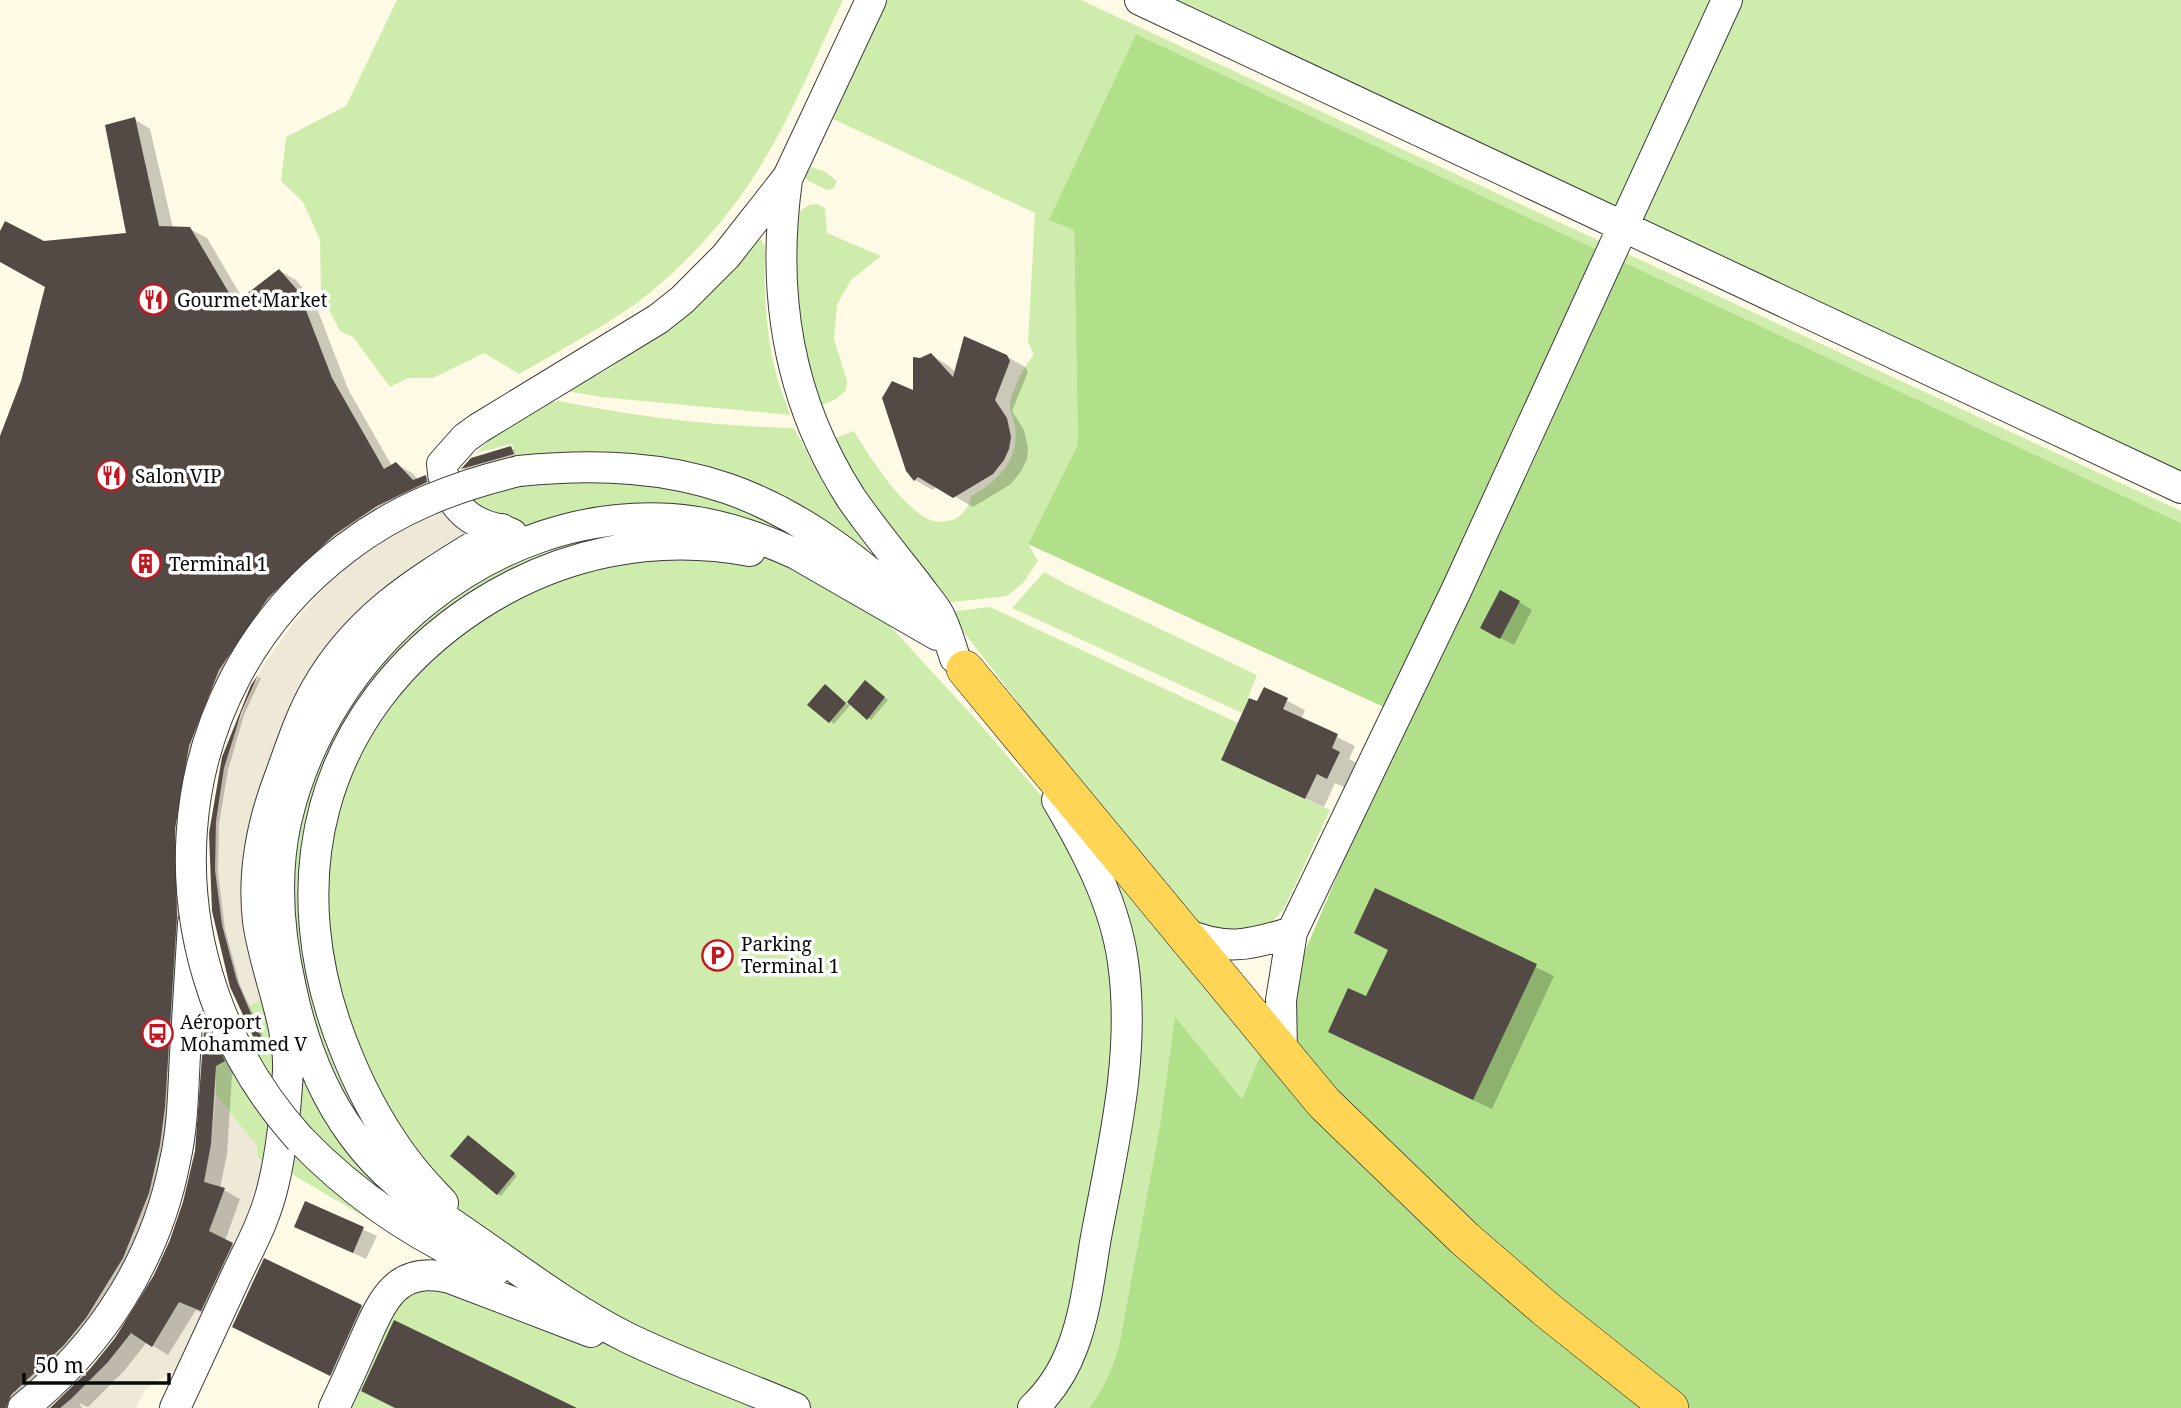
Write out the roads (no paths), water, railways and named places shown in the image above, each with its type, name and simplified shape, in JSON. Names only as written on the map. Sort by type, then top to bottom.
[{"type":"main road","points":[[960,663],[1324,1103],[1465,1239],[1547,1310],[1670,1408]]},
{"type":"main road","points":[[1324,1103],[1357,1121],[1540,1282],[1700,1408]]},
{"type":"street","points":[[871,0],[788,177],[726,256],[682,300],[632,337],[466,438],[442,464],[442,477],[456,504],[476,521],[513,536],[623,520],[674,519],[724,527],[796,554],[937,635]]},
{"type":"street","points":[[1140,0],[2181,488]]},
{"type":"street","points":[[1282,1051],[1281,1000],[1292,932],[1456,591],[1727,0]]},
{"type":"street","points":[[788,177],[781,233],[782,302],[798,385],[830,462],[852,499],[937,611],[960,663]]},
{"type":"street","points":[[23,1408],[70,1365],[95,1336],[124,1294],[153,1237],[166,1199],[182,1122],[194,916],[190,845],[203,765],[228,693],[267,628],[318,572],[346,547],[388,520],[446,492],[519,471],[592,466],[631,468],[704,480],[740,492],[807,525],[838,546],[901,599],[960,663]]},
{"type":"street","points":[[175,1408],[260,1224],[274,1184],[288,1067],[285,962],[279,899],[281,860],[275,822],[316,735],[350,680],[370,655],[399,624],[440,590],[485,561],[513,536]]},
{"type":"street","points":[[453,1224],[443,1203],[412,1168],[386,1131],[357,1079],[335,1025],[317,958],[312,893],[319,836],[334,778],[356,728],[393,678],[442,631],[501,590],[547,568],[603,551],[660,544],[743,549],[818,567]]},
{"type":"street","points":[[1021,738],[1081,839],[1110,907],[1123,959],[1128,1049],[1116,1134],[1080,1322],[1066,1365],[1056,1383],[1033,1408]]},
{"type":"street","points":[[194,916],[205,973],[225,1028],[260,1090],[300,1139],[347,1184],[427,1238],[485,1267],[545,1288]]},
{"type":"street","points":[[1181,932],[1203,941],[1227,946],[1251,944],[1292,932]]},
{"type":"street","points":[[286,1006],[331,1100],[352,1134],[399,1186],[423,1205],[545,1288],[625,1336],[795,1408]]},
{"type":"street","points":[[334,1408],[380,1307],[394,1288],[414,1276],[438,1275],[450,1278],[586,1331],[625,1336]]},
{"type":"place","name":"Gourmet Market","points":[[154,300]]},
{"type":"place","name":"Salon VIP","points":[[112,476]]},
{"type":"place","name":"Terminal 1","points":[[146,564]]},
{"type":"place","name":"Parking Terminal 1","points":[[718,955]]},
{"type":"place","name":"Aéroport Mohammed V","points":[[157,1033]]}]
